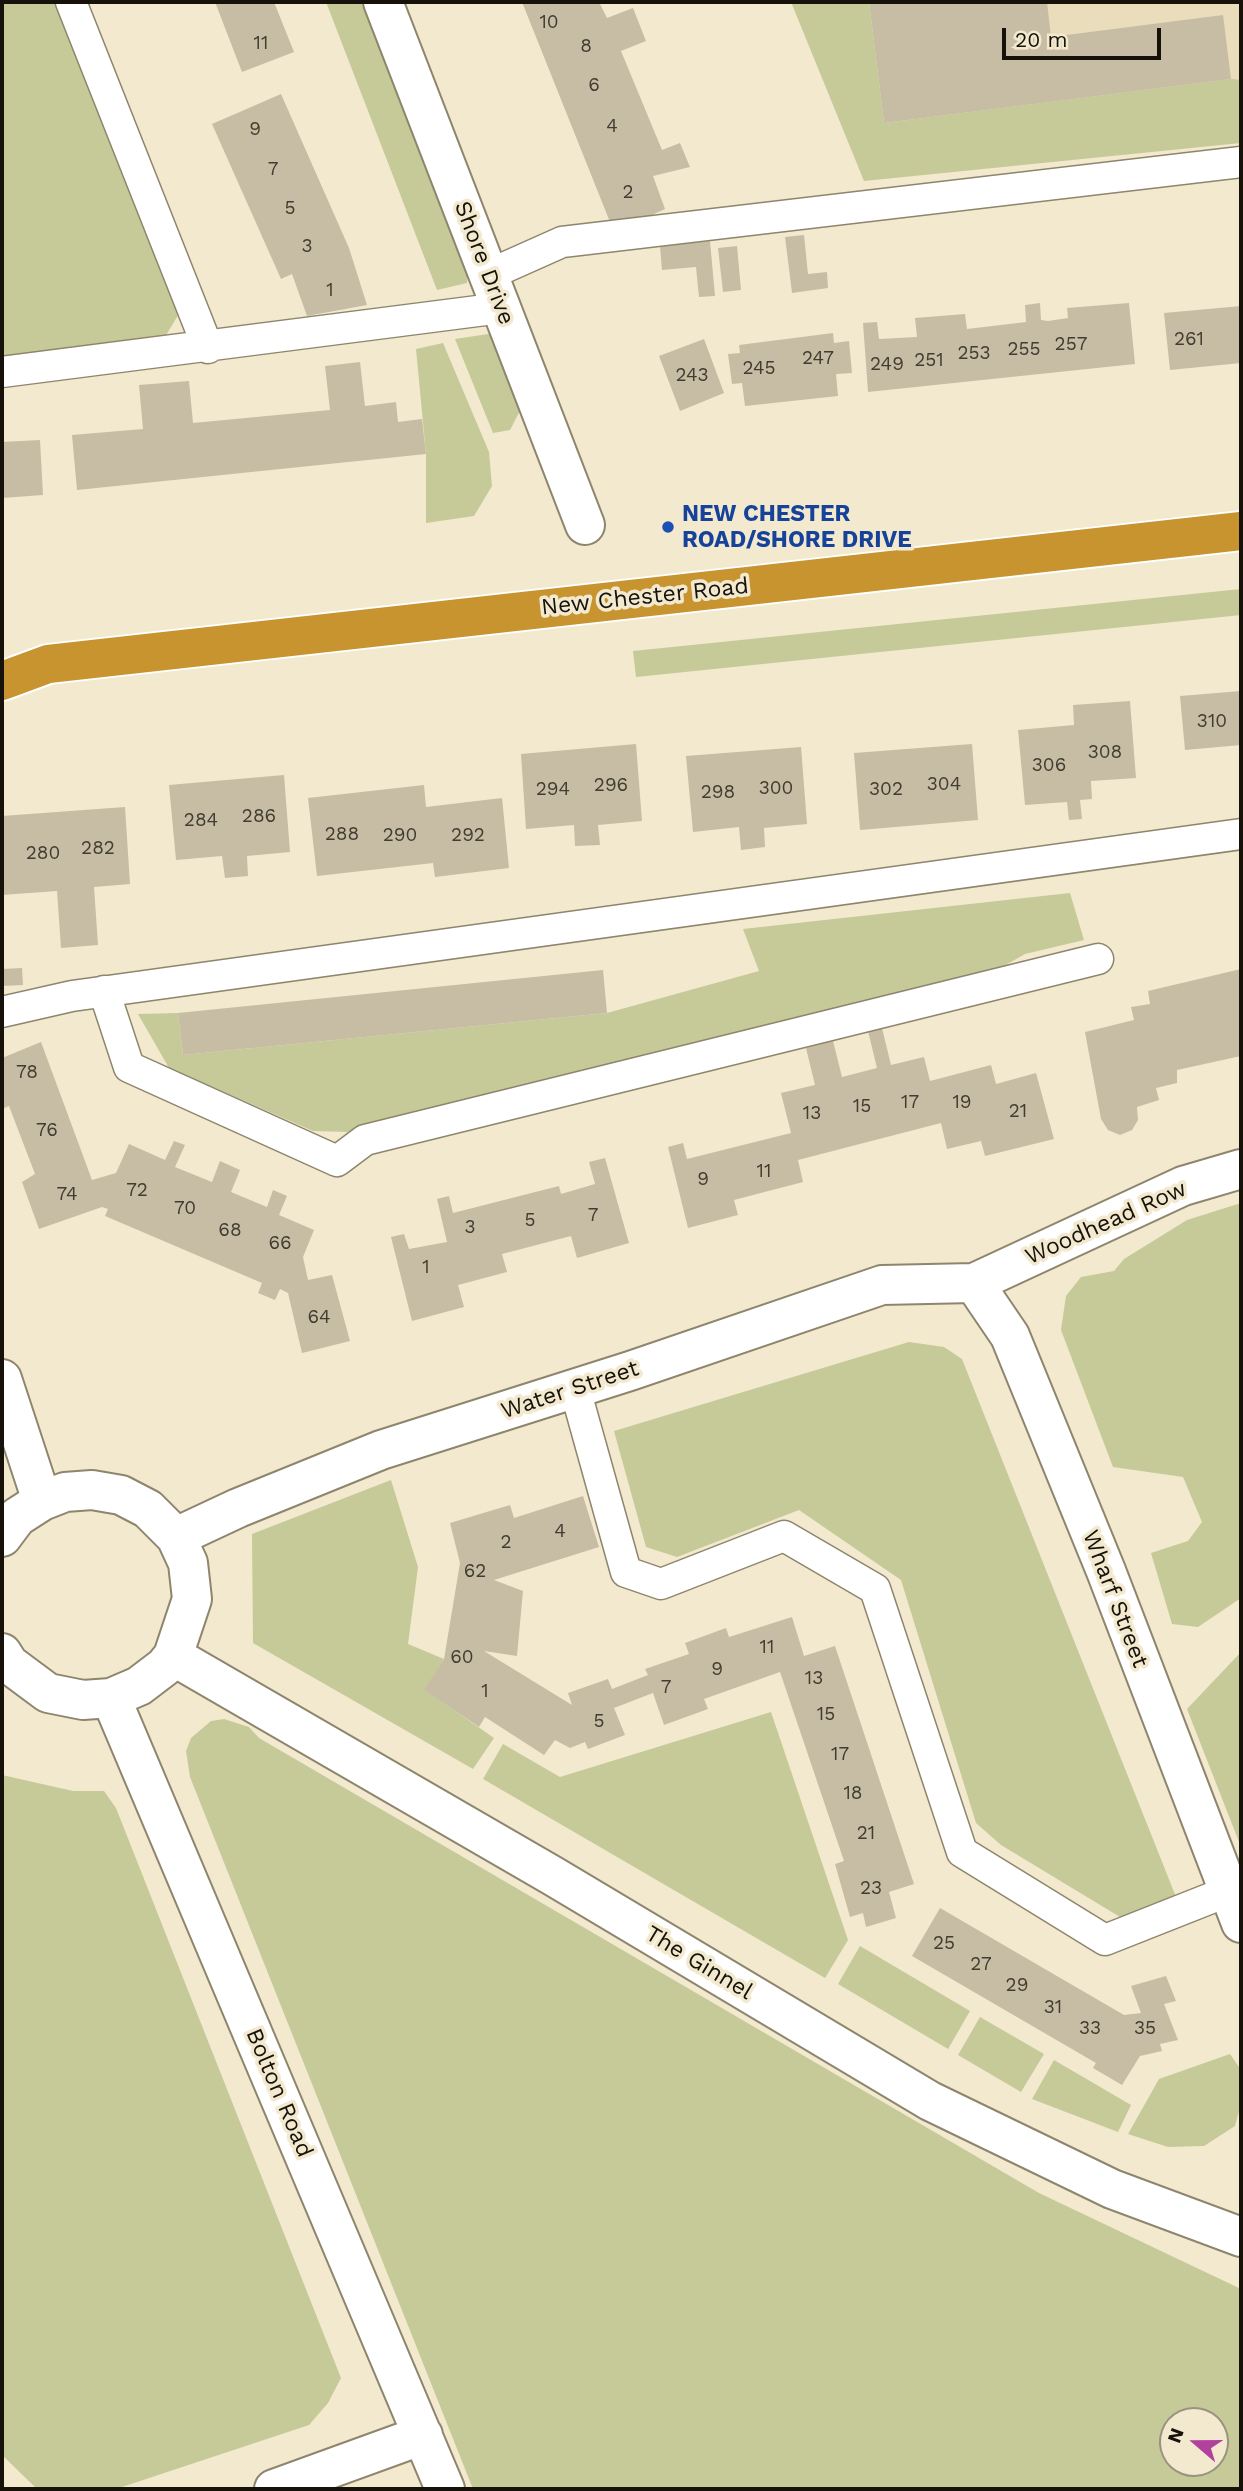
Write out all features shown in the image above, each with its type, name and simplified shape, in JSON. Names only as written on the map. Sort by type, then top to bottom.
[{"type":"highway","name":"New Chester Road","points":[[2,681],[48,664],[1241,531]]},
{"type":"highway","name":"New Chester Road","points":[[2,652],[48,664]]},
{"type":"street","name":"Shore Drive","points":[[383,2],[585,524]]},
{"type":"street","name":"Woodhead Row","points":[[974,1283],[1183,1186],[1241,1169]]},
{"type":"street","name":"Water Street","points":[[176,1537],[238,1507],[381,1450],[575,1389],[882,1285],[974,1283]]},
{"type":"street","name":"Wharf Street","points":[[974,1283],[1010,1336],[1106,1571],[1235,1907]]},
{"type":"street","points":[[2,1380],[42,1501]]},
{"type":"street","points":[[2,1536],[17,1517],[42,1501],[65,1492],[92,1490],[121,1495],[148,1509],[176,1537],[188,1563],[192,1599],[173,1656],[164,1667],[139,1686],[111,1698],[83,1700],[48,1693],[9,1664],[2,1653]]},
{"type":"street","name":"The Ginnel","points":[[173,1656],[553,1876],[930,2101],[1112,2189],[1241,2237]]},
{"type":"street","name":"Bolton Road","points":[[111,1698],[445,2489]]},
{"type":"street","points":[[274,2489],[423,2435]]},
{"type":"lane","points":[[71,2],[208,348]]},
{"type":"lane","points":[[2,372],[208,348],[495,292],[562,242],[1241,162]]},
{"type":"lane","points":[[2,1012],[104,991],[1241,834]]},
{"type":"lane","points":[[104,991],[130,1067],[337,1161],[365,1140],[1098,959]]},
{"type":"lane","points":[[575,1389],[626,1572],[661,1584],[784,1536],[875,1589],[962,1852],[1105,1940],[1235,1907]]},
{"type":"shaded area","points":[[869,2],[1241,2],[1241,80],[884,123]]},
{"type":"green space","points":[[2,2],[58,2],[180,312],[162,342],[2,358]]},
{"type":"green space","points":[[326,2],[361,2],[469,263],[467,283],[437,290]]},
{"type":"green space","points":[[791,2],[869,2],[884,123],[1231,79],[1241,80],[1241,143],[864,181]]},
{"type":"green space","points":[[495,333],[524,403],[510,430],[493,433],[455,339]]},
{"type":"green space","points":[[443,343],[489,452],[492,486],[474,516],[426,523],[426,454],[416,349]]},
{"type":"green space","points":[[1241,589],[1241,615],[636,677],[633,651]]},
{"type":"green space","points":[[1070,893],[1084,940],[1025,954],[1004,966],[349,1132],[313,1131],[169,1068],[138,1014],[178,1013],[183,1055],[607,1013],[759,971],[743,929]]},
{"type":"green space","points":[[1241,1203],[1241,1598],[1198,1627],[1172,1624],[1151,1553],[1188,1541],[1202,1522],[1183,1477],[1113,1467],[1061,1330],[1066,1296],[1081,1277],[1114,1271],[1124,1259],[1187,1220]]},
{"type":"green space","points":[[909,1342],[944,1347],[962,1359],[1176,1897],[1120,1917],[1001,1845],[976,1823],[901,1580],[799,1510],[677,1557],[646,1547],[614,1431]]},
{"type":"green space","points":[[391,1480],[418,1567],[408,1644],[444,1659],[425,1690],[494,1738],[473,1769],[253,1643],[252,1534]]},
{"type":"green space","points":[[1241,1652],[1241,1847],[1187,1709]]},
{"type":"green space","points":[[771,1712],[848,1940],[825,1978],[483,1779],[503,1744],[560,1777]]},
{"type":"green space","points":[[224,1719],[249,1727],[259,1738],[1039,2193],[1241,2289],[1241,2489],[473,2489],[190,1777],[186,1751],[191,1738],[211,1721]]},
{"type":"green space","points":[[2,1775],[73,1791],[104,1791],[116,1808],[341,2378],[328,2403],[309,2425],[116,2489],[37,2489],[2,2455]]},
{"type":"green space","points":[[860,1946],[970,2011],[948,2049],[838,1984]]},
{"type":"green space","points":[[980,2017],[1044,2054],[1021,2092],[958,2055]]},
{"type":"green space","points":[[1230,2054],[1241,2070],[1241,2104],[1235,2126],[1204,2146],[1168,2147],[1128,2134],[1159,2079]]},
{"type":"green space","points":[[1054,2060],[1131,2105],[1118,2132],[1032,2099]]},
{"type":"building","points":[[215,2],[274,2],[294,52],[242,72]]},
{"type":"building","points":[[522,2],[599,2],[607,18],[633,8],[646,41],[621,51],[662,150],[680,143],[690,167],[653,176],[665,209],[634,223],[610,222]]},
{"type":"building","points":[[869,2],[1047,2],[1051,37],[1223,15],[1231,79],[884,123]]},
{"type":"building","points":[[281,94],[349,248],[367,305],[307,316],[292,274],[281,279],[212,124]]},
{"type":"building","points":[[804,235],[808,274],[827,272],[828,288],[792,293],[785,237]]},
{"type":"building","points":[[710,241],[715,296],[699,297],[696,267],[662,270],[660,246]]},
{"type":"building","points":[[737,246],[741,290],[723,292],[718,248]]},
{"type":"building","points":[[1040,303],[1041,320],[1048,321],[1068,318],[1067,308],[1129,303],[1135,364],[868,392],[863,323],[877,322],[879,339],[917,337],[915,318],[965,314],[967,329],[1026,322],[1025,305]]},
{"type":"building","points":[[1241,306],[1241,363],[1170,370],[1164,313]]},
{"type":"building","points":[[833,333],[834,343],[849,341],[852,373],[836,374],[838,396],[745,406],[742,383],[732,384],[728,354],[740,353],[739,345]]},
{"type":"building","points":[[704,339],[724,393],[680,411],[659,356]]},
{"type":"building","points":[[360,362],[365,406],[396,402],[398,422],[422,419],[426,454],[77,490],[72,435],[143,429],[139,385],[189,381],[193,423],[330,410],[325,366]]},
{"type":"building","points":[[40,440],[43,495],[2,498],[2,442]]},
{"type":"building","points":[[1241,691],[1241,745],[1185,750],[1180,696]]},
{"type":"building","points":[[1130,701],[1136,778],[1091,781],[1092,799],[1080,800],[1082,819],[1069,820],[1067,802],[1025,805],[1018,730],[1074,725],[1073,705]]},
{"type":"building","points":[[636,744],[642,821],[598,825],[600,845],[575,846],[574,825],[526,829],[521,754]]},
{"type":"building","points":[[972,744],[978,820],[860,830],[854,753]]},
{"type":"building","points":[[801,747],[807,824],[764,828],[765,847],[741,850],[739,827],[693,832],[686,756]]},
{"type":"building","points":[[284,775],[290,852],[247,856],[248,876],[225,878],[222,856],[176,860],[169,785]]},
{"type":"building","points":[[424,785],[426,807],[502,798],[509,868],[435,877],[433,863],[317,876],[308,798]]},
{"type":"building","points":[[125,807],[130,884],[94,887],[98,945],[61,948],[57,891],[2,895],[2,816]]},
{"type":"building","points":[[22,968],[23,985],[2,986],[2,969]]},
{"type":"building","points":[[1241,969],[1241,1056],[1177,1070],[1177,1083],[1156,1088],[1159,1100],[1137,1107],[1138,1120],[1132,1130],[1120,1135],[1108,1130],[1101,1119],[1085,1032],[1134,1020],[1131,1007],[1150,1004],[1148,991]]},
{"type":"building","points":[[603,970],[607,1013],[183,1055],[178,1013]]},
{"type":"building","points":[[882,1028],[891,1065],[924,1057],[930,1081],[991,1065],[996,1084],[1036,1073],[1054,1139],[985,1156],[981,1141],[947,1149],[941,1123],[798,1160],[803,1182],[734,1200],[738,1215],[688,1228],[668,1147],[683,1143],[687,1159],[791,1133],[781,1093],[815,1085],[806,1048],[833,1041],[842,1077],[877,1068],[868,1031]]},
{"type":"building","points":[[41,1042],[92,1180],[116,1173],[129,1144],[165,1160],[174,1141],[185,1145],[175,1167],[212,1182],[220,1161],[240,1170],[231,1192],[267,1207],[273,1190],[287,1196],[279,1215],[314,1230],[303,1257],[308,1280],[332,1275],[350,1341],[302,1353],[288,1293],[280,1289],[275,1300],[258,1293],[262,1283],[105,1216],[108,1209],[102,1207],[39,1229],[22,1182],[35,1174],[9,1106],[2,1109],[2,1058]]},
{"type":"building","points":[[605,1158],[629,1243],[577,1258],[571,1236],[502,1254],[507,1272],[458,1285],[464,1307],[412,1321],[391,1237],[404,1234],[409,1249],[447,1242],[437,1199],[449,1196],[453,1213],[559,1186],[561,1194],[595,1184],[589,1162]]},
{"type":"building","points":[[583,1496],[599,1547],[494,1580],[523,1591],[517,1656],[484,1651],[572,1705],[568,1693],[608,1679],[612,1689],[648,1675],[645,1669],[689,1654],[685,1643],[726,1628],[729,1637],[792,1617],[804,1656],[835,1646],[914,1884],[889,1892],[896,1918],[866,1927],[863,1913],[850,1917],[835,1864],[844,1861],[780,1672],[704,1699],[708,1709],[664,1725],[653,1693],[614,1708],[625,1735],[588,1749],[585,1742],[570,1748],[555,1740],[544,1755],[485,1717],[479,1727],[424,1690],[444,1659],[460,1563],[450,1523],[510,1505],[514,1518]]},
{"type":"building","points":[[940,1908],[1124,2015],[1141,2013],[1131,1986],[1166,1976],[1176,2001],[1164,2004],[1178,2040],[1160,2044],[1162,2051],[1140,2056],[1122,2085],[1093,2068],[1096,2063],[912,1956]]},
{"type":"place","name":"NEW CHESTER ROAD/SHORE DRIVE","points":[[668,527]]}]
